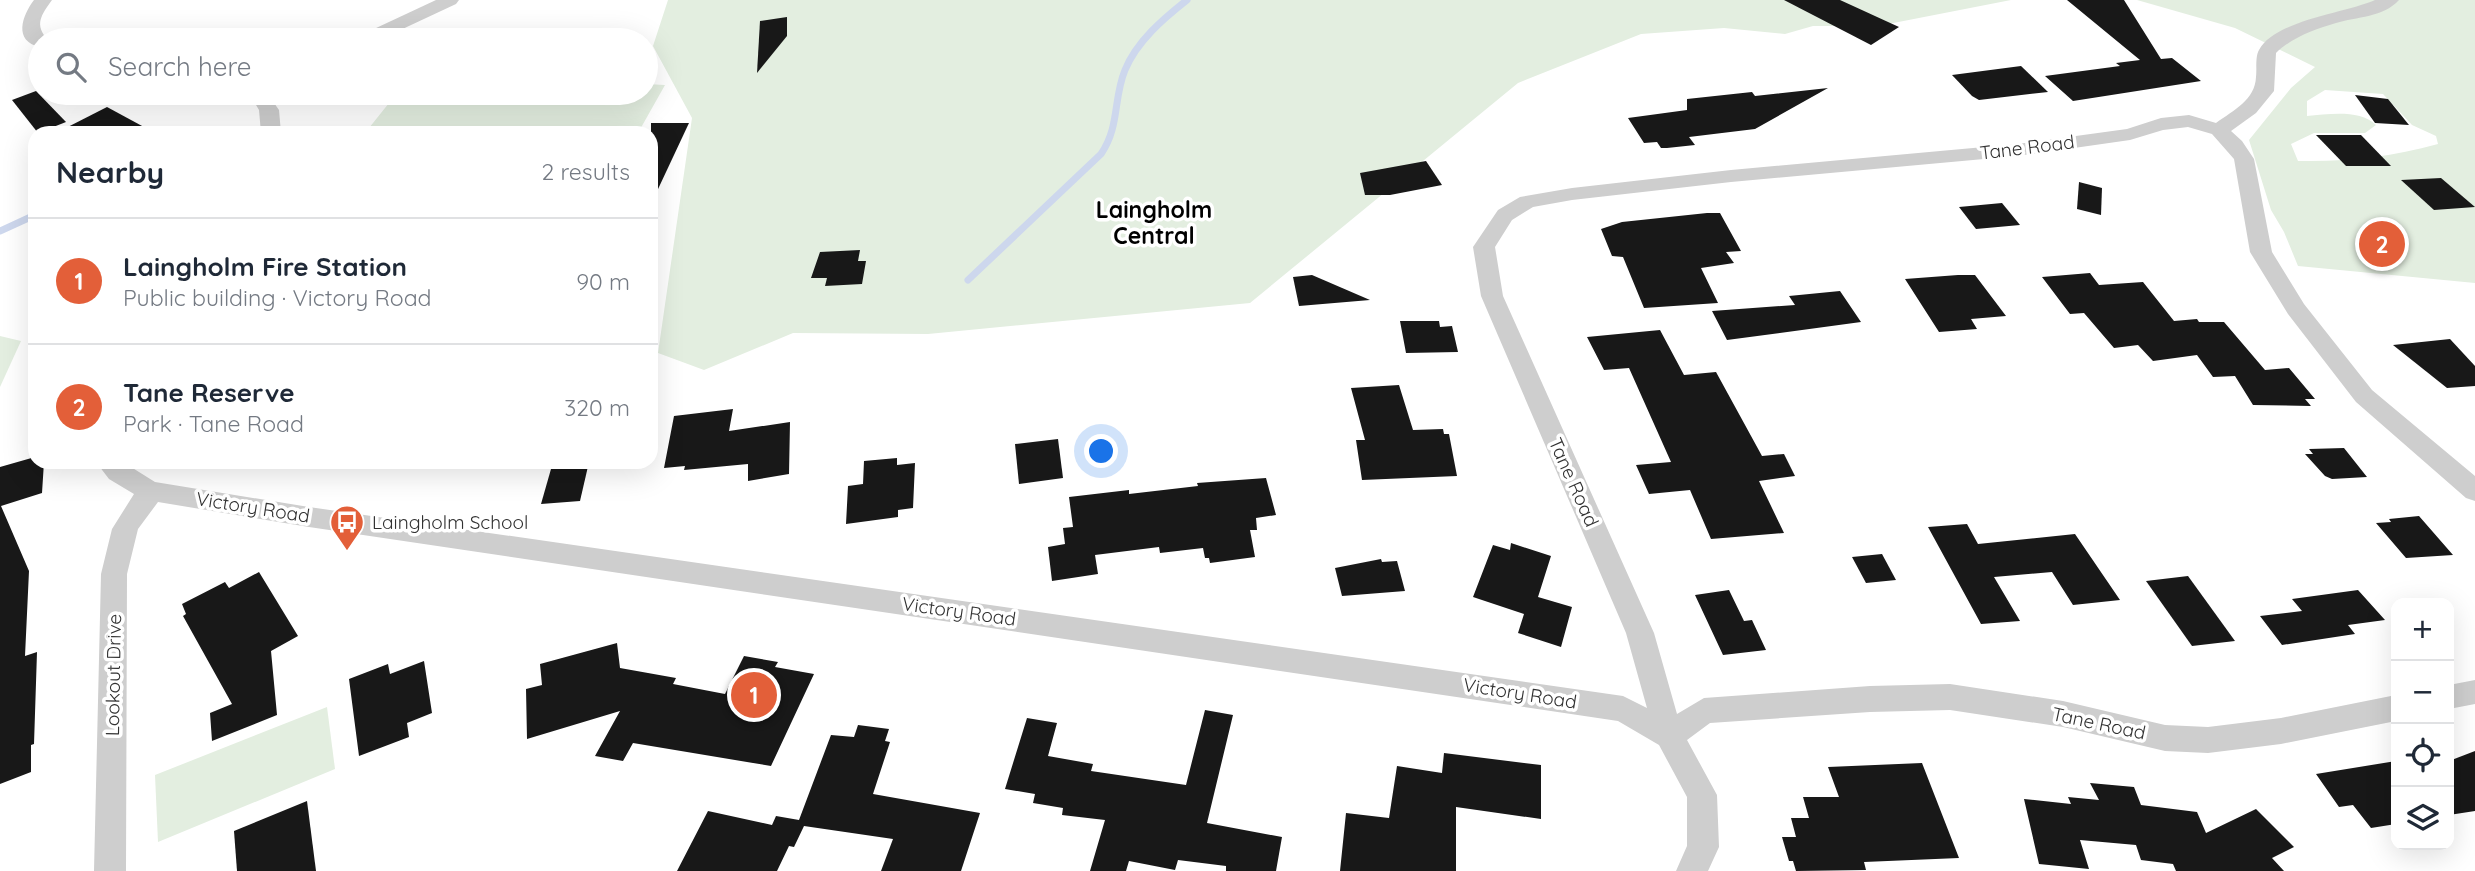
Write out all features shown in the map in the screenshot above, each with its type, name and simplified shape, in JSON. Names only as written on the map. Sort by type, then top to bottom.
[{"type":"street","points":[[30,28],[31,17],[43,0]]},
{"type":"street","points":[[390,28],[450,0]]},
{"type":"street","points":[[2390,0],[2363,12],[2330,19],[2281,38],[2266,52],[2266,91],[2219,131],[2235,145],[2244,159],[2261,252],[2297,309],[2364,396],[2475,491]]},
{"type":"street","points":[[266,105],[270,126]]},
{"type":"street","name":"Tane Road","points":[[2219,131],[2189,121],[2161,124],[2130,134],[2017,150],[1731,176],[1572,194],[1527,202],[1504,215],[1484,247],[1492,296],[1640,633],[1669,736],[1704,710],[1870,699],[1950,697],[2063,714],[2165,738],[2208,740],[2281,731],[2391,709]]},
{"type":"street","name":"Victory Road","points":[[114,469],[133,483],[152,491],[309,517],[1623,709],[1669,736]]},
{"type":"street","name":"Lookout Drive","points":[[110,871],[114,574],[122,534],[133,511],[152,491]]},
{"type":"street","points":[[2454,696],[2475,692]]},
{"type":"street","points":[[1669,736],[1702,795],[1703,846],[1692,871]]},
{"type":"green space","points":[[668,0],[2011,0],[1878,26],[1813,26],[1785,34],[1724,28],[1641,34],[1518,83],[1250,303],[928,334],[793,333],[704,370],[658,353],[692,118],[658,55],[658,31]]},
{"type":"green space","points":[[2137,0],[2475,0],[2475,283],[2298,266],[2284,232],[2271,210],[2249,140],[2291,88],[2315,67],[2235,28]],"holes":[[[2325,90],[2383,94],[2412,125],[2436,136],[2438,144],[2369,158],[2298,161],[2291,144],[2314,133],[2365,133],[2376,125],[2353,115],[2307,116],[2307,101]]]},
{"type":"green space","points":[[658,85],[665,85],[658,97]]},
{"type":"green space","points":[[387,105],[654,105],[642,126],[371,126]]},
{"type":"green space","points":[[0,336],[21,341],[0,387]]},
{"type":"green space","points":[[327,707],[335,769],[158,842],[155,775]]},
{"type":"building","points":[[1784,0],[1840,0],[1899,27],[1871,45]]},
{"type":"building","points":[[2067,0],[2124,0],[2161,59],[2172,58],[2201,81],[2073,101],[2045,76],[2120,66],[2116,63],[2140,60]]},
{"type":"building","points":[[787,17],[787,36],[757,73],[760,21]]},
{"type":"building","points":[[2021,66],[2048,92],[1979,100],[1952,75]]},
{"type":"building","points":[[1828,88],[1755,129],[1689,137],[1695,145],[1661,148],[1657,142],[1644,143],[1628,118],[1687,110],[1687,99],[1752,92],[1755,96]]},
{"type":"building","points":[[28,94],[28,105],[50,105],[66,122],[56,126],[32,126],[12,100]]},
{"type":"building","points":[[2355,95],[2388,99],[2409,125],[2375,123]]},
{"type":"building","points":[[107,107],[142,126],[70,126]]},
{"type":"building","points":[[651,123],[689,123],[658,189],[658,126],[651,126]]},
{"type":"building","points":[[2316,135],[2361,135],[2391,166],[2346,166]]},
{"type":"building","points":[[1426,161],[1442,185],[1390,195],[1365,195],[1360,173]]},
{"type":"building","points":[[2441,178],[2475,207],[2434,210],[2401,180]]},
{"type":"building","points":[[2079,182],[2102,188],[2101,215],[2077,209]]},
{"type":"building","points":[[2002,203],[2020,225],[1976,229],[1959,207]]},
{"type":"building","points":[[1720,213],[1741,251],[1726,252],[1734,263],[1701,268],[1718,303],[1644,308],[1623,257],[1612,256],[1601,229],[1622,222]]},
{"type":"building","points":[[860,250],[858,261],[866,261],[862,284],[825,286],[827,278],[811,278],[820,252]]},
{"type":"building","points":[[2090,273],[2099,285],[2143,282],[2174,321],[2197,319],[2199,322],[2224,322],[2265,370],[2289,368],[2315,399],[2305,399],[2311,406],[2253,405],[2235,376],[2213,377],[2197,355],[2153,361],[2138,345],[2114,348],[2084,313],[2070,314],[2042,277]]},
{"type":"building","points":[[1312,275],[1370,300],[1299,306],[1293,277]]},
{"type":"building","points":[[1975,275],[2006,316],[1971,319],[1977,329],[1939,332],[1905,279]]},
{"type":"building","points":[[1840,291],[1861,322],[1727,340],[1712,311],[1795,305],[1789,296]]},
{"type":"building","points":[[1400,321],[1439,321],[1440,327],[1452,326],[1458,352],[1406,353]]},
{"type":"building","points":[[1660,330],[1684,375],[1716,372],[1762,456],[1784,454],[1795,476],[1759,481],[1784,533],[1711,539],[1690,490],[1649,494],[1636,465],[1671,462],[1629,368],[1604,370],[1587,337]]},
{"type":"building","points":[[2450,339],[2475,366],[2475,386],[2447,388],[2393,345]]},
{"type":"building","points":[[1399,385],[1413,430],[1443,429],[1444,434],[1449,434],[1457,476],[1362,480],[1356,440],[1365,440],[1351,388]]},
{"type":"building","points":[[733,409],[729,431],[790,422],[789,474],[748,481],[748,464],[684,470],[685,466],[664,468],[674,416]]},
{"type":"building","points":[[1058,439],[1063,478],[1019,484],[1015,444]]},
{"type":"building","points":[[2344,448],[2367,477],[2332,479],[2325,476],[2305,454],[2313,454],[2309,449]]},
{"type":"building","points":[[897,458],[897,465],[915,463],[913,508],[898,510],[898,517],[846,524],[848,486],[863,484],[864,461]]},
{"type":"building","points":[[28,459],[28,469],[44,469],[42,493],[1,506],[29,571],[25,656],[37,652],[31,772],[0,784],[0,467]]},
{"type":"building","points":[[551,469],[587,469],[580,501],[541,504]]},
{"type":"building","points":[[1266,478],[1276,515],[1256,518],[1257,530],[1250,530],[1255,557],[1210,563],[1209,558],[1205,558],[1203,548],[1160,553],[1159,547],[1095,555],[1098,574],[1052,581],[1048,547],[1065,544],[1063,528],[1073,527],[1069,497],[1129,490],[1129,494],[1198,486],[1197,483]]},
{"type":"building","points":[[2419,516],[2453,555],[2406,558],[2376,523]]},
{"type":"building","points":[[1967,524],[1978,544],[2075,534],[2120,600],[2073,605],[2052,572],[1994,577],[2020,621],[1981,624],[1928,527]]},
{"type":"building","points":[[1511,543],[1551,556],[1538,597],[1572,607],[1561,647],[1518,633],[1524,614],[1473,597],[1493,545],[1510,550]]},
{"type":"building","points":[[1882,554],[1896,580],[1866,583],[1852,557]]},
{"type":"building","points":[[1381,559],[1382,562],[1397,561],[1405,591],[1342,596],[1335,568]]},
{"type":"building","points":[[259,572],[298,636],[271,651],[277,715],[212,741],[210,713],[232,704],[183,616],[186,614],[182,604],[225,582],[229,588]]},
{"type":"building","points":[[2188,576],[2235,641],[2192,646],[2146,581]]},
{"type":"building","points":[[1729,590],[1744,621],[1752,620],[1766,650],[1723,655],[1695,595]]},
{"type":"building","points":[[2358,590],[2385,620],[2348,625],[2355,634],[2282,645],[2260,616],[2302,611],[2292,599]]},
{"type":"building","points":[[617,643],[620,668],[676,678],[673,684],[725,694],[744,656],[778,662],[775,667],[814,674],[771,766],[633,743],[623,761],[595,756],[620,711],[527,739],[526,689],[542,685],[540,664]]},
{"type":"building","points":[[424,661],[432,713],[407,723],[409,737],[359,756],[349,679],[388,664],[390,674]]},
{"type":"building","points":[[1205,710],[1233,715],[1207,823],[1282,837],[1276,871],[1226,871],[1226,866],[1178,860],[1175,870],[1129,861],[1126,871],[1090,871],[1105,820],[1062,815],[1063,808],[1033,803],[1035,794],[1005,789],[1027,718],[1057,723],[1048,756],[1093,764],[1091,771],[1186,785]]},
{"type":"building","points":[[858,725],[889,729],[885,741],[890,742],[873,794],[980,813],[961,871],[881,871],[893,839],[804,826],[794,847],[789,846],[777,871],[677,871],[708,811],[772,825],[776,816],[799,820],[831,735],[854,737]]},
{"type":"building","points":[[2475,751],[2475,811],[2454,814],[2454,759]]},
{"type":"building","points":[[1444,753],[1541,765],[1541,819],[1456,807],[1456,871],[1340,871],[1346,813],[1389,818],[1397,766],[1442,773]]},
{"type":"building","points":[[2391,762],[2391,825],[2371,828],[2353,805],[2339,807],[2316,774]]},
{"type":"building","points":[[1922,763],[1959,858],[1864,862],[1866,870],[1796,871],[1793,861],[1789,861],[1782,837],[1796,837],[1791,818],[1809,818],[1803,797],[1839,797],[1828,767]]},
{"type":"building","points":[[2090,783],[2134,787],[2141,805],[2197,812],[2206,833],[2256,809],[2294,847],[2272,858],[2284,871],[2176,871],[2173,864],[2141,860],[2136,845],[2080,840],[2089,869],[2039,864],[2024,799],[2071,804],[2068,797],[2099,800]]},
{"type":"building","points":[[307,801],[316,871],[237,871],[234,831]]},
{"type":"waterway","points":[[968,280],[1101,154],[1111,133],[1121,81],[1130,59],[1152,31],[1187,0]]},
{"type":"waterway","points":[[0,231],[28,218]]},
{"type":"place","name":"Tane Reserve","points":[[2382,244]]},
{"type":"place","name":"Laingholm School","points":[[347,552]]},
{"type":"place","name":"Laingholm Fire Station","points":[[754,695]]},
{"type":"district","name":"Laingholm Central","points":[[1154,222]]}]
